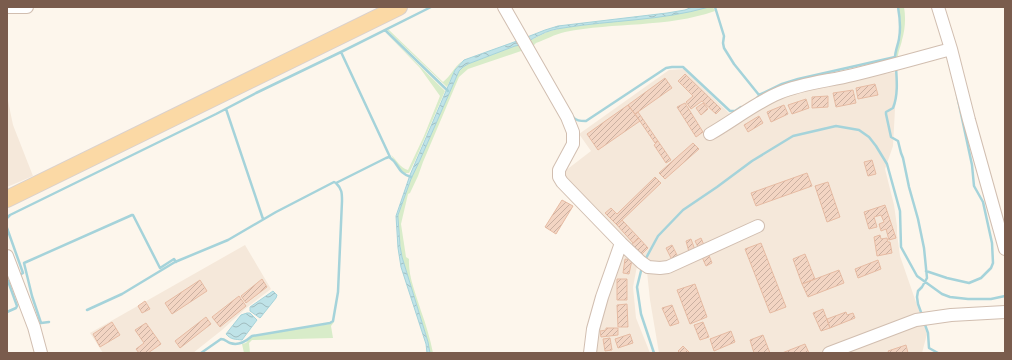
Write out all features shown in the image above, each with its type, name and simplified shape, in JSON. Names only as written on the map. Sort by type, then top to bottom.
[{"type":"main road","points":[[7,199],[399,7]]},
{"type":"street","points":[[7,8],[27,7]]},
{"type":"street","points":[[504,7],[567,117],[573,132],[573,144],[559,170],[559,177],[562,182],[641,262],[648,267],[668,267],[758,226]]},
{"type":"street","points":[[938,7],[951,49],[1005,249]]},
{"type":"street","points":[[710,134],[752,107],[778,93],[951,49]]},
{"type":"street","points":[[590,353],[593,329],[602,297],[621,243]]},
{"type":"street","points":[[7,256],[34,327],[42,353]]},
{"type":"street","points":[[829,353],[916,320],[951,315],[1005,312]]},
{"type":"shaded area","points":[[684,69],[737,121],[758,109],[796,93],[863,77],[897,72],[893,146],[885,169],[894,205],[900,256],[927,334],[922,353],[659,353],[647,272],[637,266],[633,287],[636,318],[650,353],[593,353],[596,328],[625,241],[564,175],[565,171],[591,151],[579,134],[669,70]]},
{"type":"shaded area","points":[[7,96],[13,125],[33,176],[7,187]]},
{"type":"shaded area","points":[[245,245],[271,289],[193,353],[103,353],[90,333]]},
{"type":"green space","points":[[713,7],[715,11],[678,20],[565,32],[536,43],[533,46],[529,41],[547,32],[562,28],[693,11]]},
{"type":"green space","points":[[898,7],[904,7],[905,24],[898,55],[898,57],[901,57],[896,59],[896,51],[900,40],[901,31]]},
{"type":"green space","points":[[388,29],[443,82],[462,61],[455,70],[447,87],[387,30]]},
{"type":"green space","points":[[385,32],[445,91],[409,173],[402,172],[391,155],[401,166],[408,170],[440,96],[420,68]]},
{"type":"green space","points":[[521,45],[524,50],[468,69],[459,77],[418,176],[410,193],[408,194],[401,224],[406,257],[409,259],[411,278],[433,353],[430,353],[402,257],[398,215],[411,179],[459,71],[468,64]]},
{"type":"green space","points":[[333,322],[331,326],[333,338],[252,340],[249,343],[250,353],[244,353],[242,344],[246,343],[252,336],[330,324]]},
{"type":"water","points":[[692,7],[709,7],[691,12],[654,18],[581,25],[548,31],[521,44],[468,64],[459,71],[411,179],[398,215],[402,257],[428,342],[430,353],[427,353],[426,344],[401,267],[396,216],[410,175],[455,70],[464,60],[558,26],[667,13],[685,10]]},
{"type":"water","points":[[273,291],[277,295],[276,298],[260,318],[250,311],[250,307]]},
{"type":"water","points":[[250,313],[257,320],[242,340],[233,339],[226,334],[241,315]]},
{"type":"building","points":[[685,74],[721,109],[716,114],[702,101],[691,109],[686,102],[693,96],[678,81]]},
{"type":"building","points":[[665,78],[672,88],[635,114],[628,105]]},
{"type":"building","points":[[875,84],[878,95],[858,99],[856,88]]},
{"type":"building","points":[[853,90],[856,103],[836,107],[833,93]]},
{"type":"building","points":[[828,96],[828,107],[812,108],[812,97]]},
{"type":"building","points":[[806,99],[809,108],[792,114],[788,105]]},
{"type":"building","points":[[685,103],[703,132],[696,137],[677,107]]},
{"type":"building","points":[[703,103],[708,109],[701,115],[696,108]]},
{"type":"building","points":[[628,105],[640,121],[598,150],[587,134]]},
{"type":"building","points":[[784,105],[788,114],[771,122],[767,112]]},
{"type":"building","points":[[638,112],[658,141],[655,143],[635,114]]},
{"type":"building","points":[[759,116],[763,123],[748,132],[744,125]]},
{"type":"building","points":[[658,141],[671,160],[666,163],[654,145]]},
{"type":"building","points":[[693,143],[699,149],[665,179],[659,173]]},
{"type":"building","points":[[872,160],[876,174],[868,176],[864,162]]},
{"type":"building","points":[[807,173],[812,186],[756,206],[751,193]]},
{"type":"building","points":[[655,177],[661,183],[617,225],[605,213],[611,208],[617,214]]},
{"type":"building","points":[[828,182],[840,217],[827,222],[815,186]]},
{"type":"building","points":[[562,200],[573,206],[556,234],[545,227]]},
{"type":"building","points":[[885,205],[896,238],[889,240],[886,229],[881,231],[879,224],[884,222],[881,215],[874,217],[877,227],[869,229],[864,212]]},
{"type":"building","points":[[622,220],[639,238],[633,243],[617,225]]},
{"type":"building","points":[[880,235],[881,239],[887,238],[888,242],[890,242],[892,253],[877,256],[874,237]]},
{"type":"building","points":[[639,238],[648,248],[641,255],[631,245]]},
{"type":"building","points":[[701,238],[704,245],[698,247],[695,241]]},
{"type":"building","points":[[691,239],[695,250],[689,252],[686,241]]},
{"type":"building","points":[[761,243],[786,307],[770,313],[745,249]]},
{"type":"building","points":[[672,245],[678,257],[672,260],[666,248]]},
{"type":"building","points":[[708,253],[712,263],[706,266],[701,255]]},
{"type":"building","points":[[805,254],[815,279],[802,284],[793,259]]},
{"type":"building","points":[[625,259],[632,260],[629,274],[623,273]]},
{"type":"building","points":[[878,260],[881,269],[858,278],[855,269]]},
{"type":"building","points":[[839,270],[844,283],[808,297],[802,284]]},
{"type":"building","points":[[262,279],[267,287],[246,303],[241,296]]},
{"type":"building","points":[[617,279],[627,279],[627,300],[617,300]]},
{"type":"building","points":[[200,280],[207,291],[172,314],[165,303]]},
{"type":"building","points":[[695,284],[707,317],[690,324],[677,290]]},
{"type":"building","points":[[239,296],[246,306],[220,327],[212,317]]},
{"type":"building","points":[[145,301],[150,309],[142,313],[138,306]]},
{"type":"building","points":[[627,304],[628,327],[618,327],[617,305]]},
{"type":"building","points":[[672,305],[679,323],[670,326],[662,308]]},
{"type":"building","points":[[823,309],[830,328],[821,331],[813,313]]},
{"type":"building","points":[[846,312],[847,315],[853,313],[855,318],[830,328],[827,319]]},
{"type":"building","points":[[206,317],[211,324],[180,348],[175,341]]},
{"type":"building","points":[[112,322],[120,335],[100,347],[93,334]]},
{"type":"building","points":[[703,322],[709,337],[700,340],[694,325]]},
{"type":"building","points":[[146,323],[161,344],[148,353],[139,353],[136,349],[144,343],[135,330]]},
{"type":"building","points":[[606,328],[618,328],[618,335],[601,337],[600,331],[606,330]]},
{"type":"building","points":[[731,331],[735,342],[714,351],[710,339]]},
{"type":"building","points":[[630,334],[633,343],[618,348],[615,339]]},
{"type":"building","points":[[763,335],[770,353],[754,353],[750,340]]},
{"type":"building","points":[[610,338],[612,350],[605,351],[603,339]]},
{"type":"building","points":[[805,344],[809,353],[782,353]]},
{"type":"building","points":[[906,345],[908,353],[889,353],[888,351]]},
{"type":"building","points":[[683,346],[690,353],[680,353],[678,351]]},
{"type":"waterway","points":[[7,218],[10,215],[431,7]]},
{"type":"waterway","points":[[715,7],[724,36],[724,48],[734,64],[759,95]]},
{"type":"waterway","points":[[895,58],[900,31],[898,7]]},
{"type":"waterway","points":[[385,30],[448,91]]},
{"type":"waterway","points":[[341,52],[390,157]]},
{"type":"waterway","points":[[757,98],[759,95],[782,84],[798,79],[895,57]]},
{"type":"waterway","points":[[572,116],[575,119],[586,121],[666,68],[672,67],[683,67],[730,111],[735,111],[741,107]]},
{"type":"waterway","points":[[896,68],[896,99],[893,108],[886,112],[886,114],[891,137],[898,141],[903,158],[924,248],[927,278],[918,291],[917,297],[922,315]]},
{"type":"waterway","points":[[926,271],[969,283],[981,278],[991,268],[993,263],[992,243],[983,202],[974,186],[972,165],[957,95]]},
{"type":"waterway","points":[[226,109],[263,219]]},
{"type":"waterway","points":[[645,260],[658,236],[683,210],[752,161],[793,136],[836,126],[859,130],[869,137],[887,164],[900,211],[901,247],[917,276],[942,294],[950,297],[991,299],[1005,296]]},
{"type":"waterway","points":[[87,310],[122,294],[175,262],[228,240],[276,212],[334,182],[336,183],[386,158],[389,157],[395,162],[403,173],[411,177]]},
{"type":"waterway","points":[[201,353],[221,339],[233,344],[245,341],[252,336],[330,323],[333,321],[338,292],[342,201],[341,191],[336,183]]},
{"type":"waterway","points":[[49,322],[41,323],[32,296],[24,263],[132,215],[160,268],[174,259],[176,262]]},
{"type":"waterway","points":[[7,228],[23,273],[18,276]]},
{"type":"waterway","points":[[642,267],[637,287],[641,314],[654,353]]},
{"type":"waterway","points":[[7,312],[16,308],[17,306],[8,281],[12,279]]},
{"type":"waterway","points":[[924,322],[928,333],[929,348],[938,353]]}]
